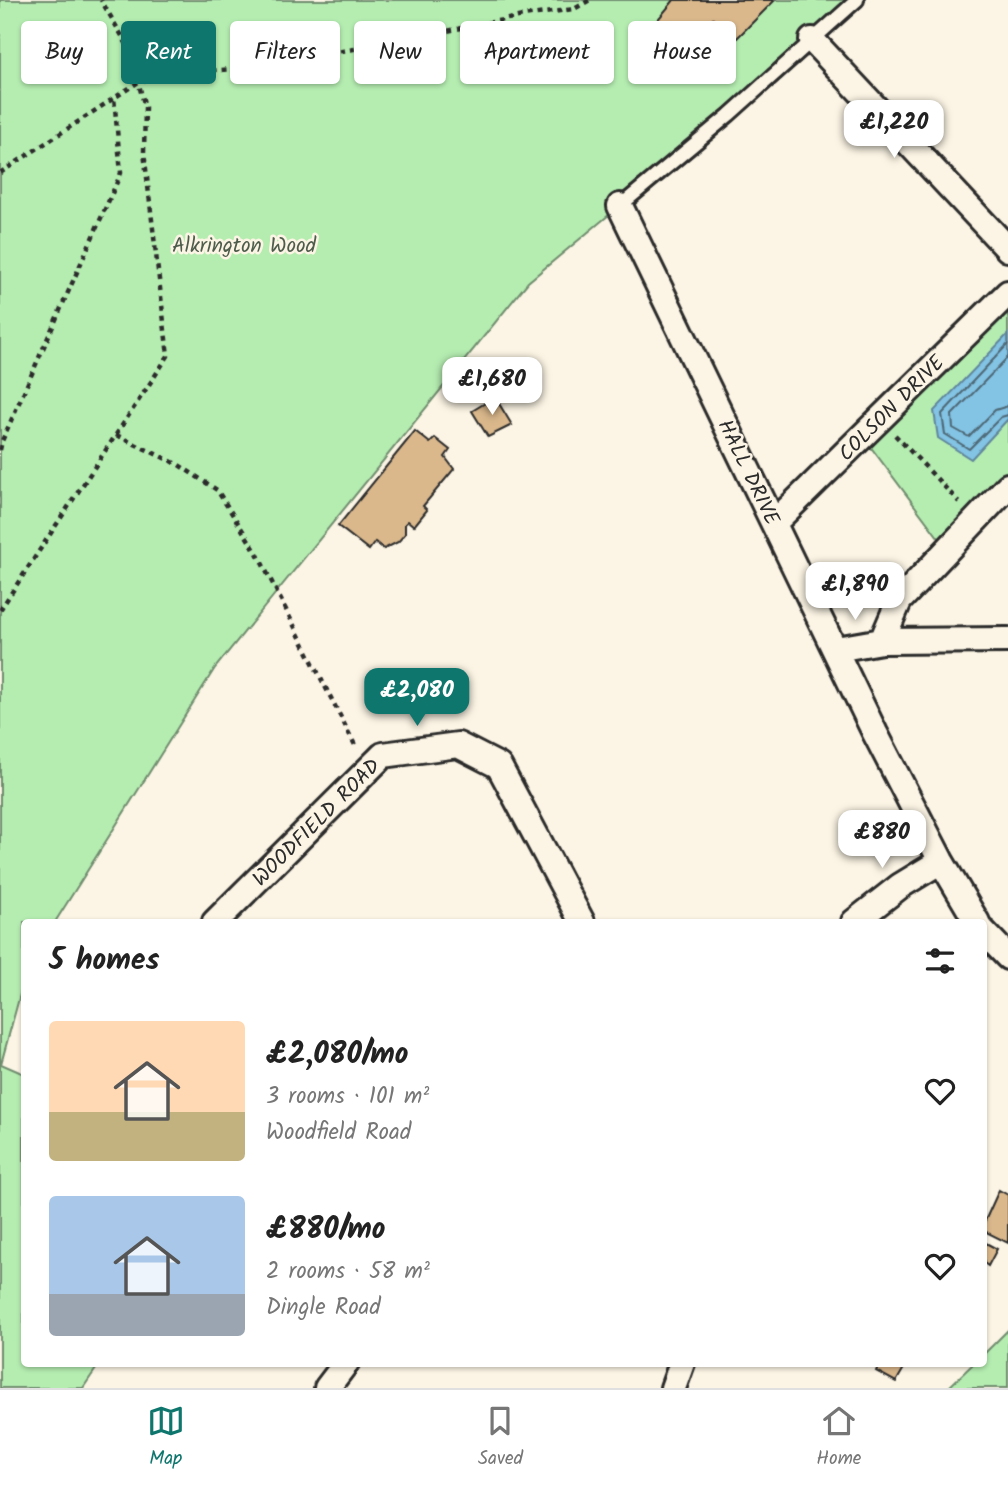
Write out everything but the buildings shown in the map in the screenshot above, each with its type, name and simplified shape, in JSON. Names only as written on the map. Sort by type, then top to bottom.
[{"type":"street","points":[[812,40],[1008,249]]},
{"type":"street","name":"HALL DRIVE","points":[[620,206],[875,733],[941,861],[975,919]]},
{"type":"street","name":"COLSON DRIVE","points":[[774,523],[1008,293]]},
{"type":"street","points":[[882,641],[899,601],[1008,486]]},
{"type":"street","points":[[836,649],[882,641],[1008,640]]},
{"type":"street","name":"WOODFIELD ROAD","points":[[218,919],[383,755],[458,745],[499,766],[580,919]]},
{"type":"street","points":[[858,919],[900,886],[941,861]]},
{"type":"street","points":[[987,935],[1008,957]]},
{"type":"street","points":[[327,1388],[343,1367]]},
{"type":"street","points":[[673,1388],[681,1367]]},
{"type":"lane","points":[[620,206],[857,0]]},
{"type":"path","points":[[101,0],[121,34]]},
{"type":"path","points":[[216,70],[347,50],[523,16],[574,9],[590,0]]},
{"type":"path","points":[[0,173],[134,84]]},
{"type":"path","points":[[0,610],[168,356],[144,152],[145,107],[140,84]]},
{"type":"path","points":[[0,450],[121,173],[114,97]]},
{"type":"path","points":[[880,419],[975,520]]},
{"type":"path","points":[[116,435],[179,465],[217,490],[257,553],[343,725],[369,769]]},
{"type":"green space","name":"Alkrington Wood","points":[[0,0],[857,0],[697,142],[528,282],[215,668],[57,919],[21,919],[21,991],[1,1064],[21,1073],[21,1367],[97,1367],[83,1388],[0,1388]]},
{"type":"green space","points":[[1008,294],[1008,486],[947,549],[867,442]]},
{"type":"green space","points":[[1008,1330],[1008,1388],[948,1388],[970,1367],[987,1367],[987,1351]]},
{"type":"water","points":[[1008,334],[1008,419],[971,459],[938,438],[934,411]]}]
